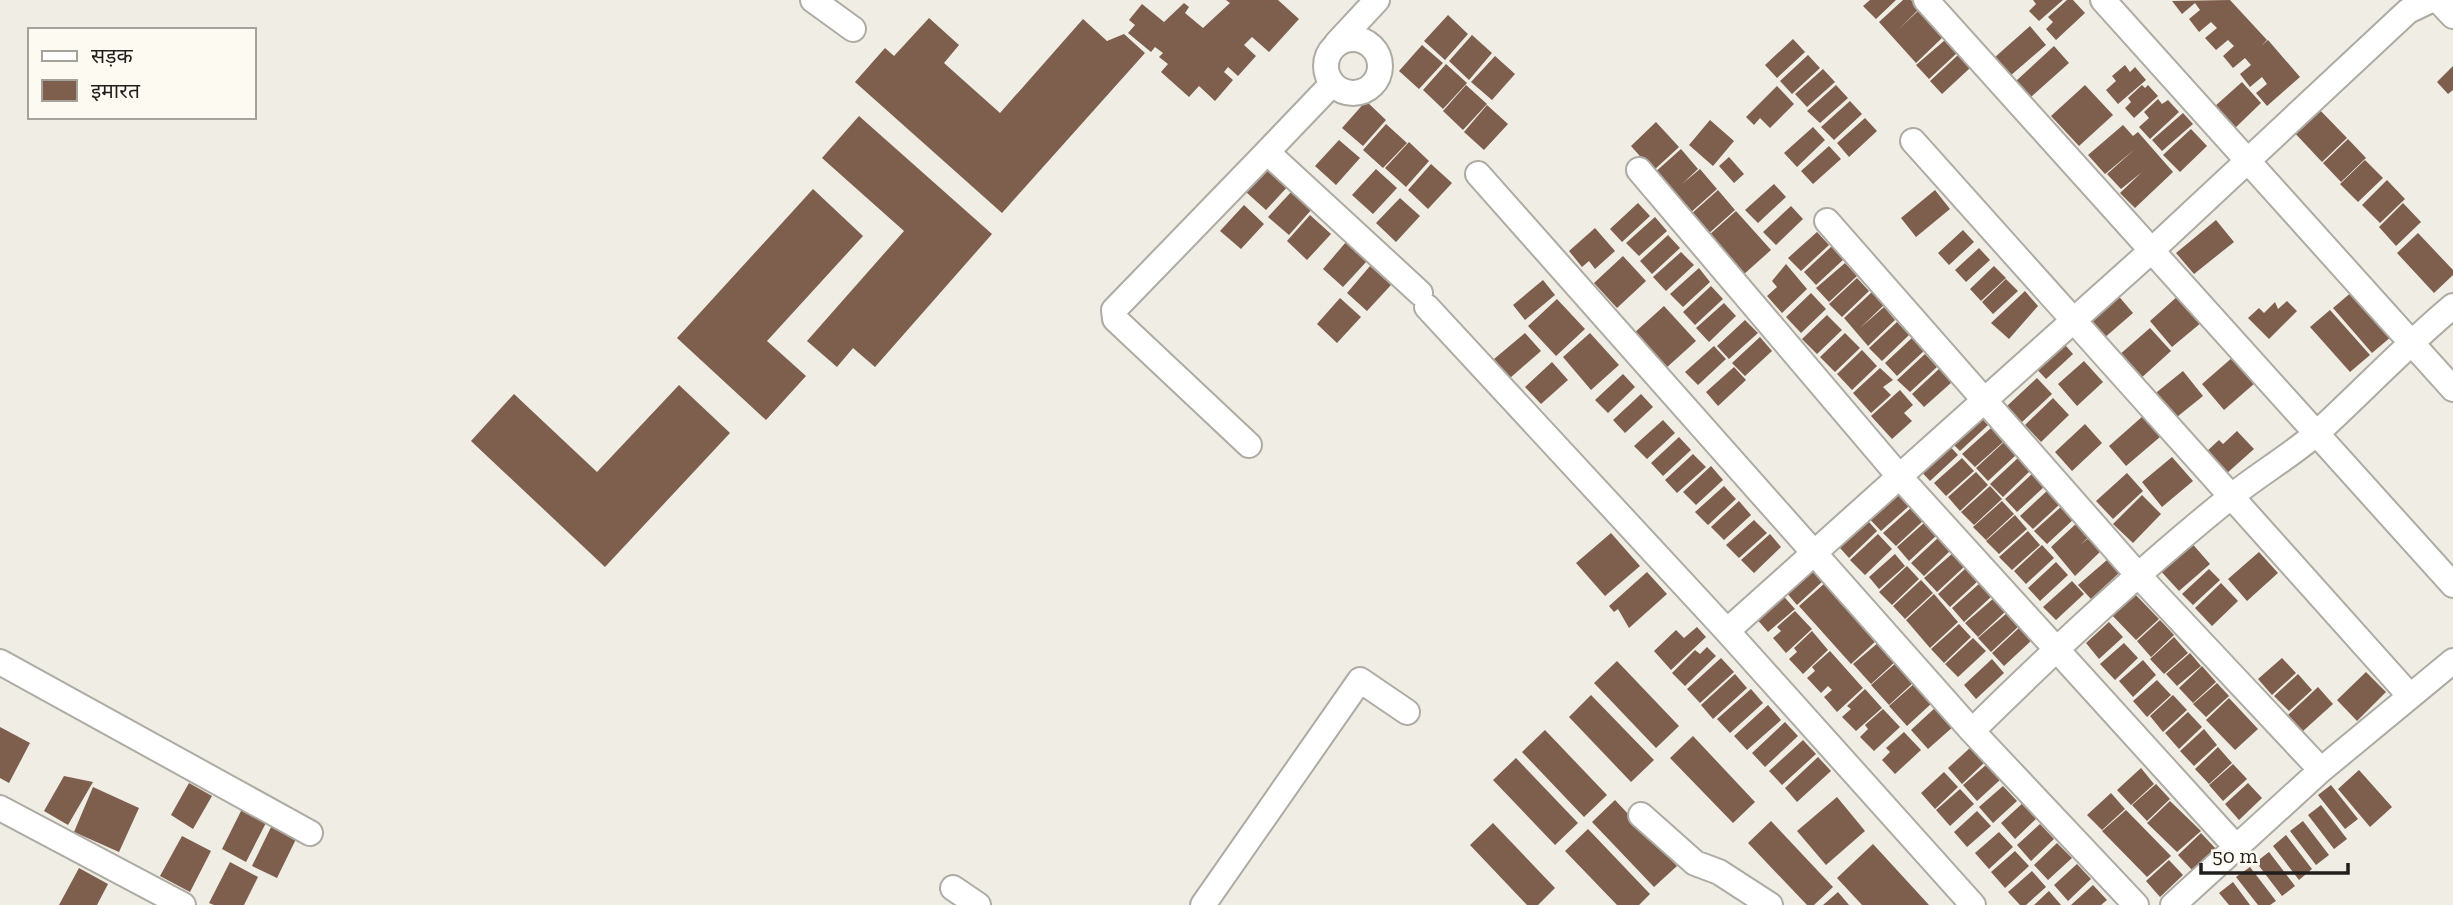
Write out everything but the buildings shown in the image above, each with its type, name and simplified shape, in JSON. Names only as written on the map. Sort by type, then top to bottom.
[{"type":"street","points":[[813,0],[853,29]]},
{"type":"street","points":[[1338,43],[1355,39],[1364,41],[1377,54],[1380,71],[1371,86],[1356,93],[1339,90],[1327,76],[1327,58],[1338,43],[1377,0]]},
{"type":"street","points":[[1926,0],[2453,585]]},
{"type":"street","points":[[2104,0],[2453,389]]},
{"type":"street","points":[[1727,631],[2072,318],[2151,251],[2408,11],[2431,0]]},
{"type":"street","points":[[2438,0],[2453,16]]},
{"type":"street","points":[[1249,445],[1115,319],[1114,310],[1332,84]]},
{"type":"street","points":[[1913,141],[2410,696]]},
{"type":"street","points":[[1267,152],[1424,300],[1973,905]]},
{"type":"street","points":[[1639,170],[1899,476],[2237,848]]},
{"type":"street","points":[[1478,174],[1972,731],[2136,905]]},
{"type":"street","points":[[1827,221],[2138,575],[2321,770]]},
{"type":"street","points":[[1972,731],[2055,650],[2138,575],[2230,498],[2316,434],[2411,341],[2453,306]]},
{"type":"street","points":[[2174,905],[2321,770],[2453,661]]},
{"type":"street","points":[[0,662],[310,833]]},
{"type":"street","points":[[1203,905],[1360,680],[1407,712]]},
{"type":"street","points":[[1641,815],[1695,863],[1719,872],[1770,905]]},
{"type":"street","points":[[3,816],[183,905]]},
{"type":"street","points":[[953,888],[978,905]]}]
